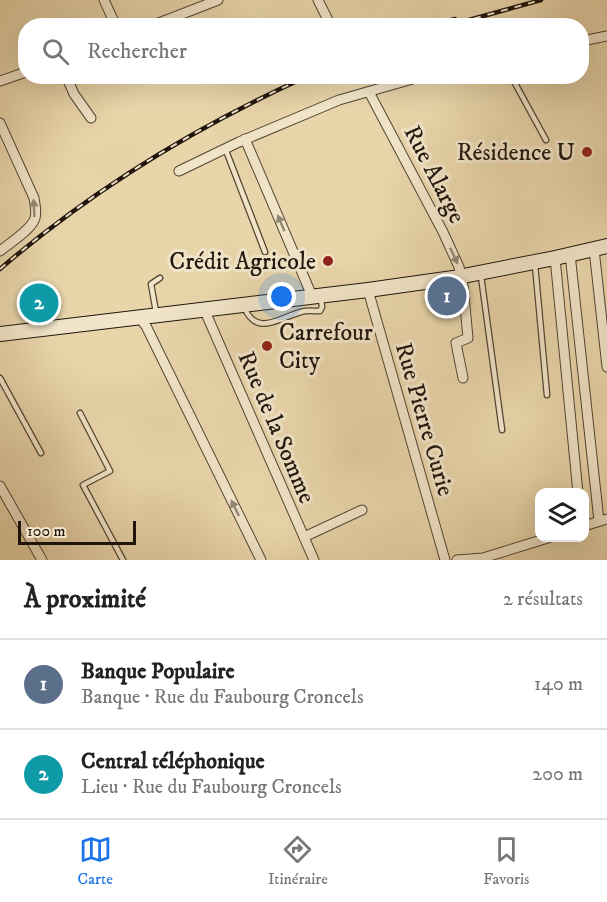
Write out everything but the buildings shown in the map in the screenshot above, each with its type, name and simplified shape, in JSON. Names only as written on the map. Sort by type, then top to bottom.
[{"type":"main road","points":[[0,334],[368,290],[480,273],[601,247]]},
{"type":"street","points":[[104,0],[112,18]]},
{"type":"street","points":[[172,18],[219,0]]},
{"type":"street","points":[[318,0],[327,18]]},
{"type":"street","points":[[589,40],[607,36]]},
{"type":"street","points":[[0,81],[18,75]]},
{"type":"street","points":[[70,84],[91,118]]},
{"type":"street","points":[[179,171],[245,139],[339,100],[396,84]]},
{"type":"street","name":"Rue Alarge","points":[[369,92],[443,232],[462,276],[468,338],[456,343],[463,378]]},
{"type":"street","points":[[0,123],[34,198],[36,209],[35,220],[0,251]]},
{"type":"street","points":[[245,139],[316,296]]},
{"type":"street","points":[[601,247],[607,367]]},
{"type":"street","points":[[570,254],[603,520]]},
{"type":"street","points":[[555,258],[578,488]]},
{"type":"street","name":"Rue Pierre Curie","points":[[368,290],[444,560]]},
{"type":"street","name":"Rue de la Somme","points":[[204,309],[314,560]]},
{"type":"street","points":[[140,316],[261,560]]},
{"type":"street","points":[[0,486],[42,560]]},
{"type":"street","points":[[304,537],[362,510]]},
{"type":"street","points":[[457,560],[481,559],[535,541]]},
{"type":"lane","points":[[515,84],[546,140]]},
{"type":"lane","points":[[225,148],[266,252]]},
{"type":"lane","points":[[534,262],[547,395]]},
{"type":"lane","points":[[480,273],[502,430]]},
{"type":"lane","points":[[156,315],[151,284],[160,278]]},
{"type":"lane","points":[[243,304],[248,316],[256,322],[268,324],[300,312],[320,311],[322,307],[316,296]]},
{"type":"lane","points":[[0,378],[41,453]]},
{"type":"lane","points":[[80,414],[110,471],[83,485],[123,560]]},
{"type":"railway","points":[[476,18],[541,0]]},
{"type":"railway","points":[[0,269],[35,240],[109,186],[186,138],[291,84]]},
{"type":"place","name":"Résidence U","points":[[587,152]]},
{"type":"place","name":"Crédit Agricole","points":[[328,261]]},
{"type":"place","name":"Banque Populaire","points":[[447,296]]},
{"type":"place","name":"Central téléphonique","points":[[39,303]]},
{"type":"place","name":"Carrefour City","points":[[267,346]]}]
